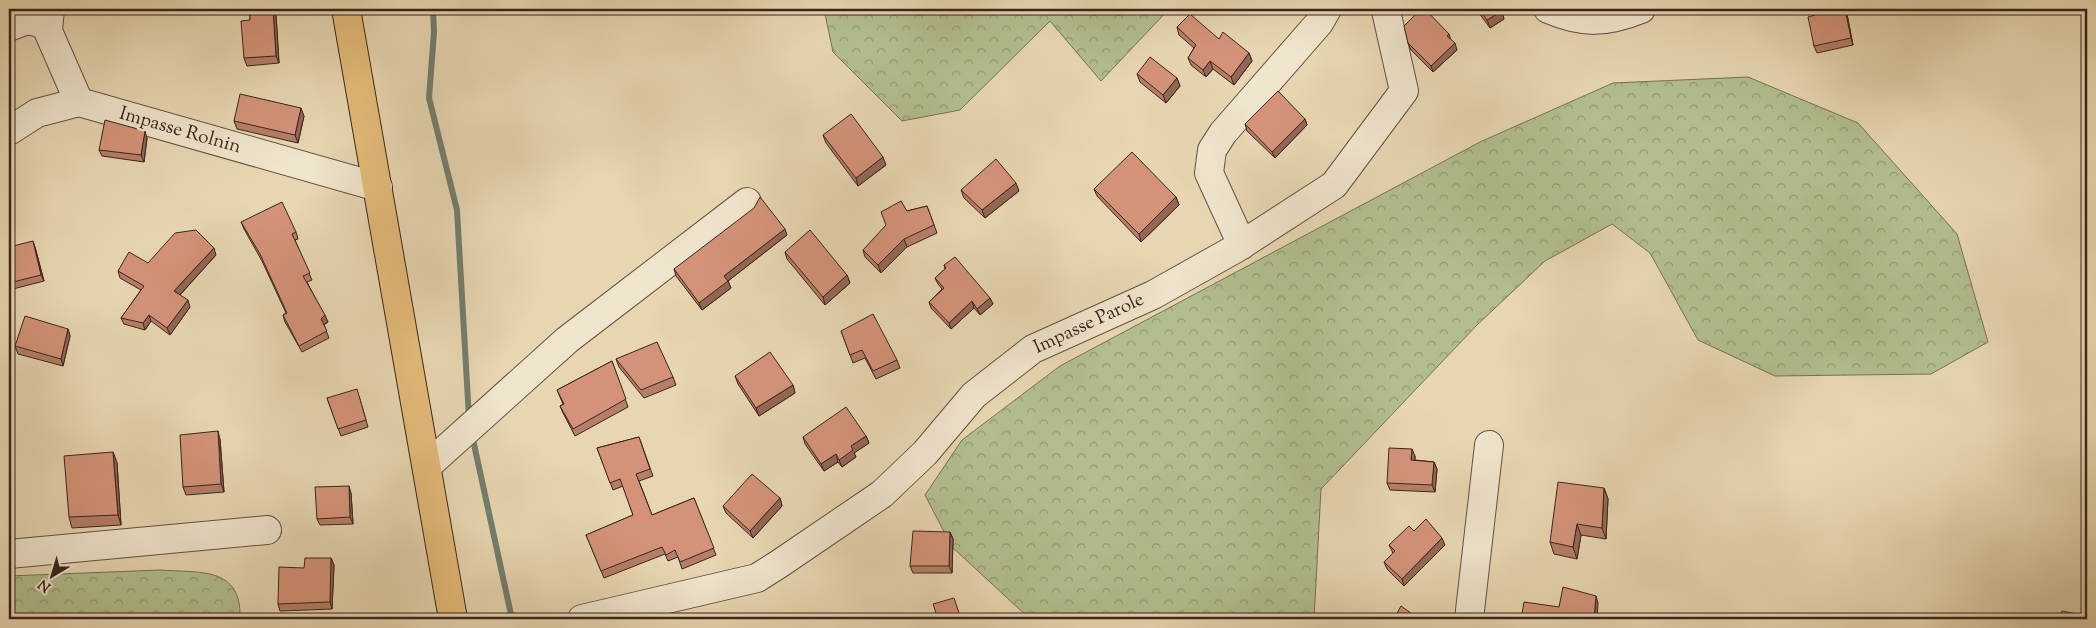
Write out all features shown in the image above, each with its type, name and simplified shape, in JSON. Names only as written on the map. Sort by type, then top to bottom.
[{"type":"main road","points":[[346,9],[453,619]]},
{"type":"street","points":[[1242,245],[1209,174],[1212,150],[1223,133],[1320,23],[1328,9]]},
{"type":"street","points":[[1548,9],[1568,17],[1596,20],[1619,18],[1641,9]]},
{"type":"street","name":"Impasse Parole","points":[[582,619],[757,578],[882,494],[925,453],[974,395],[1033,349],[1153,294],[1242,245],[1334,185],[1404,91],[1386,11]]},
{"type":"street","points":[[9,27],[27,20],[49,17],[48,31],[79,102],[37,114],[9,131]]},
{"type":"street","name":"Impasse Rolnin","points":[[79,102],[378,187]]},
{"type":"street","points":[[427,466],[567,340],[747,202]]},
{"type":"street","points":[[1469,619],[1489,445]]},
{"type":"street","points":[[9,554],[267,530]]},
{"type":"green space","points":[[824,9],[1169,9],[1101,81],[1050,21],[960,110],[902,121],[833,52]]},
{"type":"green space","points":[[1748,77],[1858,123],[1957,234],[1988,342],[1931,374],[1775,376],[1698,340],[1650,253],[1612,224],[1545,261],[1477,325],[1321,489],[1314,619],[1030,619],[952,547],[925,495],[962,440],[1060,366],[1480,142],[1613,83]]},
{"type":"green space","points":[[160,570],[203,573],[226,581],[234,589],[239,602],[240,619],[9,619],[9,576]]},
{"type":"building","points":[[250,9],[273,9],[276,56],[244,58],[241,21],[250,20]]},
{"type":"building","points":[[1421,9],[1425,9],[1455,43],[1431,66],[1408,43],[1404,26]]},
{"type":"building","points":[[1479,9],[1500,9],[1502,11],[1487,20]]},
{"type":"building","points":[[1814,9],[1845,9],[1851,38],[1814,46],[1808,17],[1815,15]]},
{"type":"building","points":[[1190,14],[1219,39],[1223,32],[1249,53],[1231,77],[1210,61],[1203,70],[1188,58],[1196,45],[1177,27]]},
{"type":"building","points":[[1150,57],[1177,78],[1163,95],[1137,74]]},
{"type":"building","points":[[1278,91],[1305,119],[1272,152],[1245,124]]},
{"type":"building","points":[[240,94],[301,108],[295,135],[234,121]]},
{"type":"building","points":[[851,114],[883,157],[856,178],[823,135]]},
{"type":"building","points":[[105,120],[145,131],[141,155],[99,150]]},
{"type":"building","points":[[1132,152],[1176,197],[1139,234],[1094,189]]},
{"type":"building","points":[[996,159],[1016,183],[982,210],[961,190]]},
{"type":"building","points":[[760,197],[785,229],[724,276],[728,281],[699,303],[674,269],[754,208]]},
{"type":"building","points":[[901,201],[907,211],[927,206],[934,225],[904,239],[878,265],[863,250],[886,225],[881,212]]},
{"type":"building","points":[[282,202],[296,232],[292,234],[310,273],[303,276],[325,315],[321,319],[327,331],[299,346],[283,315],[287,313],[260,254],[241,222]]},
{"type":"building","points":[[196,230],[214,248],[174,291],[188,300],[167,328],[149,315],[143,323],[121,318],[144,286],[118,271],[129,252],[148,263],[175,233]]},
{"type":"building","points":[[810,230],[847,275],[823,297],[785,252]]},
{"type":"building","points":[[33,241],[41,275],[9,283],[9,247]]},
{"type":"building","points":[[955,257],[990,298],[977,309],[972,301],[949,323],[929,302],[944,288],[935,278],[946,268],[944,265]]},
{"type":"building","points":[[873,314],[897,360],[873,371],[862,350],[850,355],[841,331]]},
{"type":"building","points":[[25,316],[68,329],[61,359],[15,346]]},
{"type":"building","points":[[657,342],[673,377],[641,390],[616,359]]},
{"type":"building","points":[[770,352],[793,385],[756,408],[735,376]]},
{"type":"building","points":[[612,361],[626,399],[573,429],[560,406],[564,404],[557,390]]},
{"type":"building","points":[[357,389],[366,420],[338,429],[327,398]]},
{"type":"building","points":[[846,407],[866,436],[851,446],[853,450],[839,460],[836,454],[821,464],[803,437]]},
{"type":"building","points":[[218,431],[221,484],[183,487],[180,435]]},
{"type":"building","points":[[639,437],[650,469],[636,474],[652,515],[694,498],[714,548],[680,562],[675,550],[666,555],[662,547],[601,571],[586,535],[633,515],[620,479],[610,483],[597,448]]},
{"type":"building","points":[[1389,448],[1412,449],[1411,460],[1434,462],[1432,485],[1387,483]]},
{"type":"building","points":[[113,452],[118,515],[69,517],[64,456]]},
{"type":"building","points":[[752,474],[780,498],[750,531],[723,506]]},
{"type":"building","points":[[1558,482],[1604,488],[1602,528],[1577,524],[1573,547],[1550,542]]},
{"type":"building","points":[[349,486],[350,517],[317,519],[315,487]]},
{"type":"building","points":[[1426,519],[1442,538],[1402,579],[1384,562],[1395,551],[1389,545],[1409,526],[1414,531]]},
{"type":"building","points":[[913,531],[950,532],[949,566],[910,566]]},
{"type":"building","points":[[305,558],[331,558],[330,602],[278,604],[279,567],[304,568]]},
{"type":"building","points":[[1563,587],[1596,596],[1594,619],[1521,619],[1524,602],[1559,607]]},
{"type":"building","points":[[954,598],[961,619],[938,619],[933,604]]},
{"type":"building","points":[[1401,606],[1419,619],[1394,619]]},
{"type":"building","points":[[2062,611],[2087,616],[2087,619],[2060,619]]},
{"type":"waterway","points":[[433,9],[434,32],[429,98],[457,210],[469,418]]},
{"type":"waterway","points":[[472,435],[512,619]]}]
